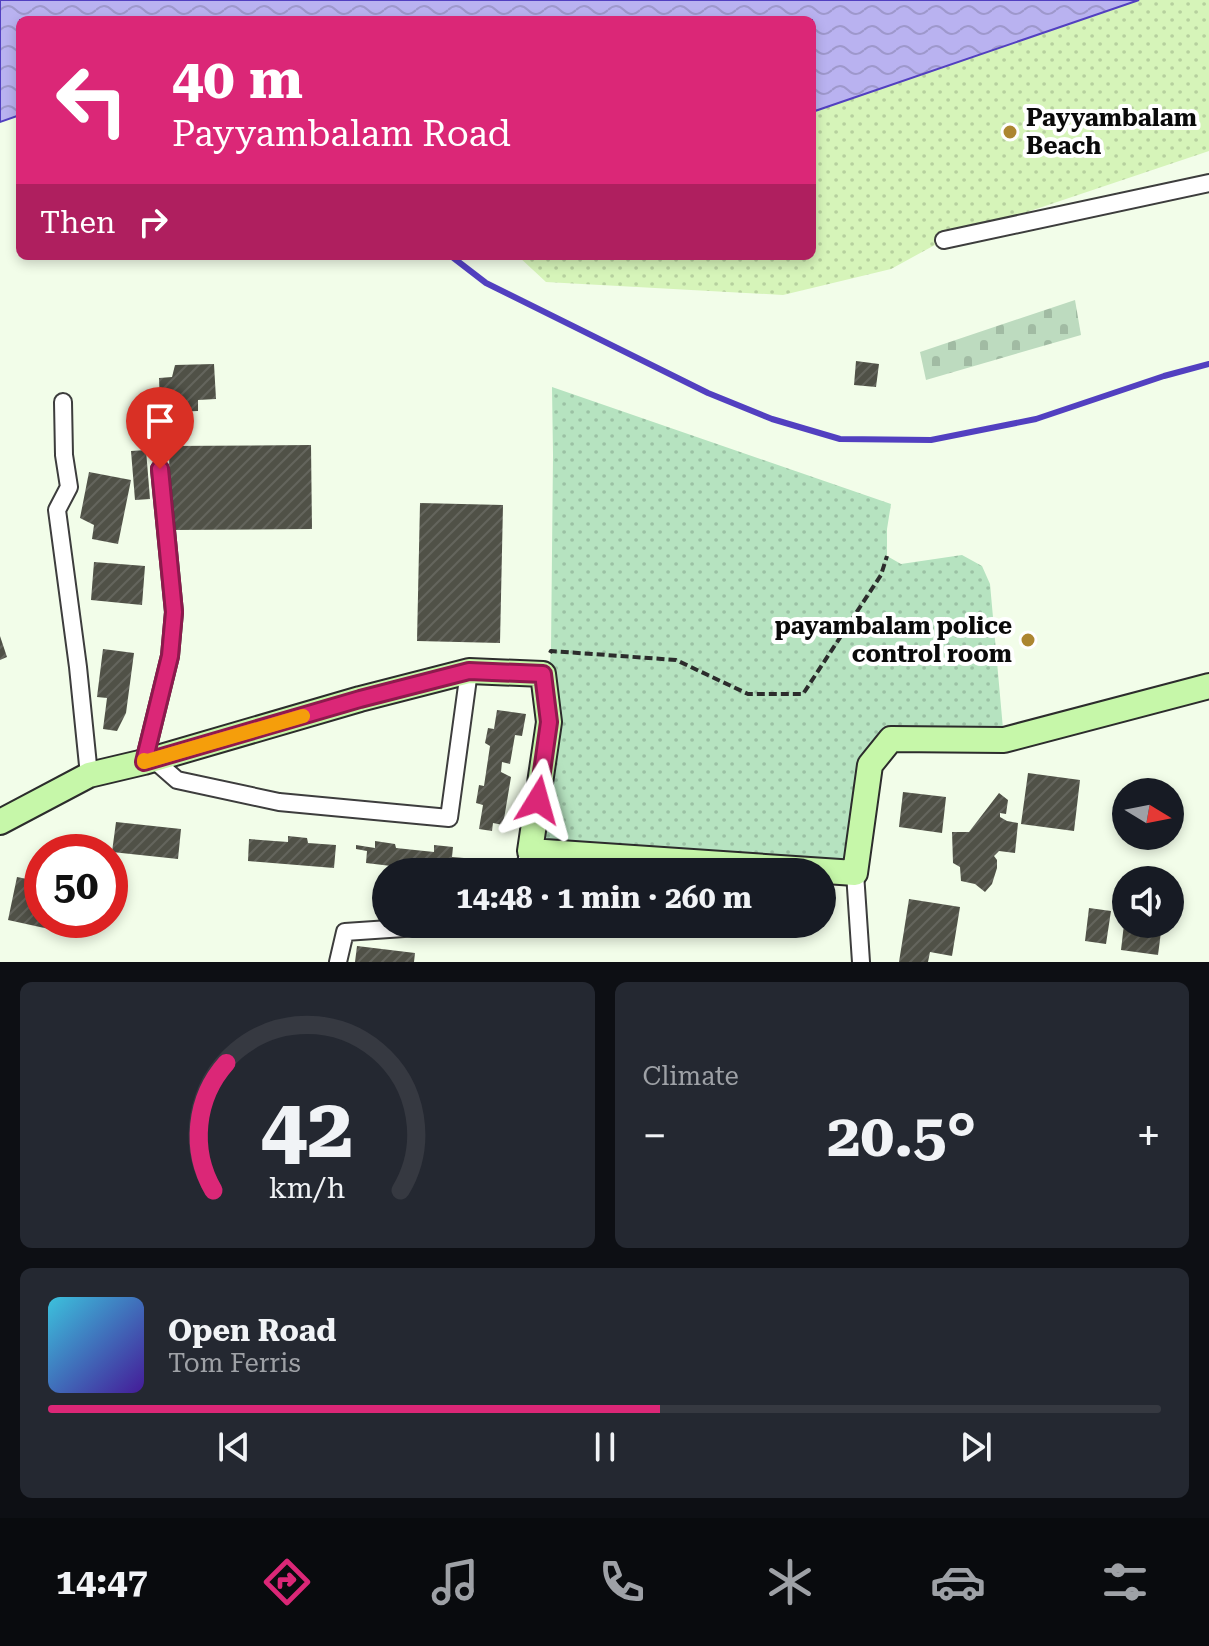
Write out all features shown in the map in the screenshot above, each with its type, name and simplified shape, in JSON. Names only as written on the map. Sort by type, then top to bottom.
[{"type":"main road","points":[[0,822],[89,775],[149,761],[360,699],[469,671],[543,674],[549,722],[527,858]]},
{"type":"main road","points":[[836,872],[855,873],[870,765],[891,739],[1004,740],[1209,686]]},
{"type":"street","points":[[944,240],[1209,183]]},
{"type":"street","points":[[63,402],[64,455],[69,487],[57,510],[89,775]]},
{"type":"street","points":[[160,469],[174,612],[170,656],[149,761],[177,780],[279,802],[449,818],[469,671]]},
{"type":"street","points":[[855,873],[861,962]]},
{"type":"street","points":[[338,962],[345,932],[372,930]]},
{"type":"path","points":[[543,674],[551,651],[576,651],[676,660],[748,694],[803,694],[881,575],[887,556]]},
{"type":"sand","name":"Payyambalam Beach","points":[[1139,0],[1209,0],[1209,151],[944,240],[891,269],[783,295],[546,282],[522,260],[816,260],[816,111]]},
{"type":"green space","points":[[1075,300],[1081,335],[926,380],[920,352]]},
{"type":"shaded area","points":[[552,387],[891,504],[887,556],[901,564],[962,555],[982,566],[990,584],[1004,740],[891,740],[870,765],[855,873],[836,872],[836,858],[633,858],[530,851],[551,651]]},
{"type":"water","points":[[0,0],[1139,0],[816,111],[816,16],[16,16],[16,116],[0,122]]},
{"type":"building","points":[[856,361],[879,364],[876,387],[854,385]]},
{"type":"building","points":[[214,364],[216,399],[198,400],[198,411],[170,412],[170,404],[160,404],[159,378],[172,377],[175,365]]},
{"type":"building","points":[[311,445],[312,529],[170,530],[169,446]]},
{"type":"building","points":[[146,450],[150,499],[135,500],[131,451]]},
{"type":"building","points":[[89,472],[131,480],[118,544],[92,539],[94,525],[80,518]]},
{"type":"building","points":[[420,503],[503,505],[500,643],[417,641]]},
{"type":"building","points":[[94,562],[145,566],[142,605],[91,600]]},
{"type":"building","points":[[0,636],[7,657],[0,660]]},
{"type":"building","points":[[103,649],[134,653],[126,713],[117,731],[103,729],[107,698],[97,697]]},
{"type":"building","points":[[497,710],[526,714],[522,736],[515,735],[510,764],[502,762],[501,772],[511,777],[503,825],[493,823],[492,831],[479,829],[483,805],[476,803],[479,785],[484,786],[490,746],[485,743],[488,728],[494,729]]},
{"type":"building","points":[[1028,773],[1080,780],[1074,831],[1021,824]]},
{"type":"building","points":[[903,792],[946,797],[942,833],[899,827]]},
{"type":"building","points":[[999,793],[1008,800],[1006,814],[1000,813],[1000,817],[1018,823],[1015,853],[999,851],[994,856],[997,868],[992,884],[985,892],[975,884],[961,881],[960,867],[953,863],[952,832],[969,832]]},
{"type":"building","points":[[116,822],[181,829],[178,859],[128,854],[128,834],[114,834]]},
{"type":"building","points":[[288,836],[307,838],[308,843],[336,845],[334,868],[248,861],[249,839],[288,842]]},
{"type":"building","points":[[375,841],[395,844],[396,848],[434,852],[434,845],[453,847],[452,857],[464,858],[372,858],[372,864],[366,863],[367,851],[356,849],[356,845],[375,848]]},
{"type":"building","points":[[17,877],[24,878],[24,924],[8,920]]},
{"type":"building","points":[[909,899],[960,907],[952,956],[930,952],[928,962],[899,962]]},
{"type":"building","points":[[1089,908],[1111,911],[1106,944],[1085,941]]},
{"type":"building","points":[[1122,938],[1160,938],[1158,955],[1121,950]]},
{"type":"building","points":[[357,946],[415,953],[414,962],[355,962]]},
{"type":"waterway","points":[[456,260],[486,283],[708,393],[772,419],[840,439],[931,440],[1036,419],[1209,364]]},
{"type":"slow traffic","points":[[144,760],[303,716]]},
{"type":"place","name":"Payyambalam Beach","points":[[1010,132]]},
{"type":"place","name":"payambalam police control room","points":[[1028,640]]},
{"type":"route","points":[[160,469],[174,612],[170,656],[144,762],[360,699],[469,671],[543,674],[549,722],[538,800]]}]
